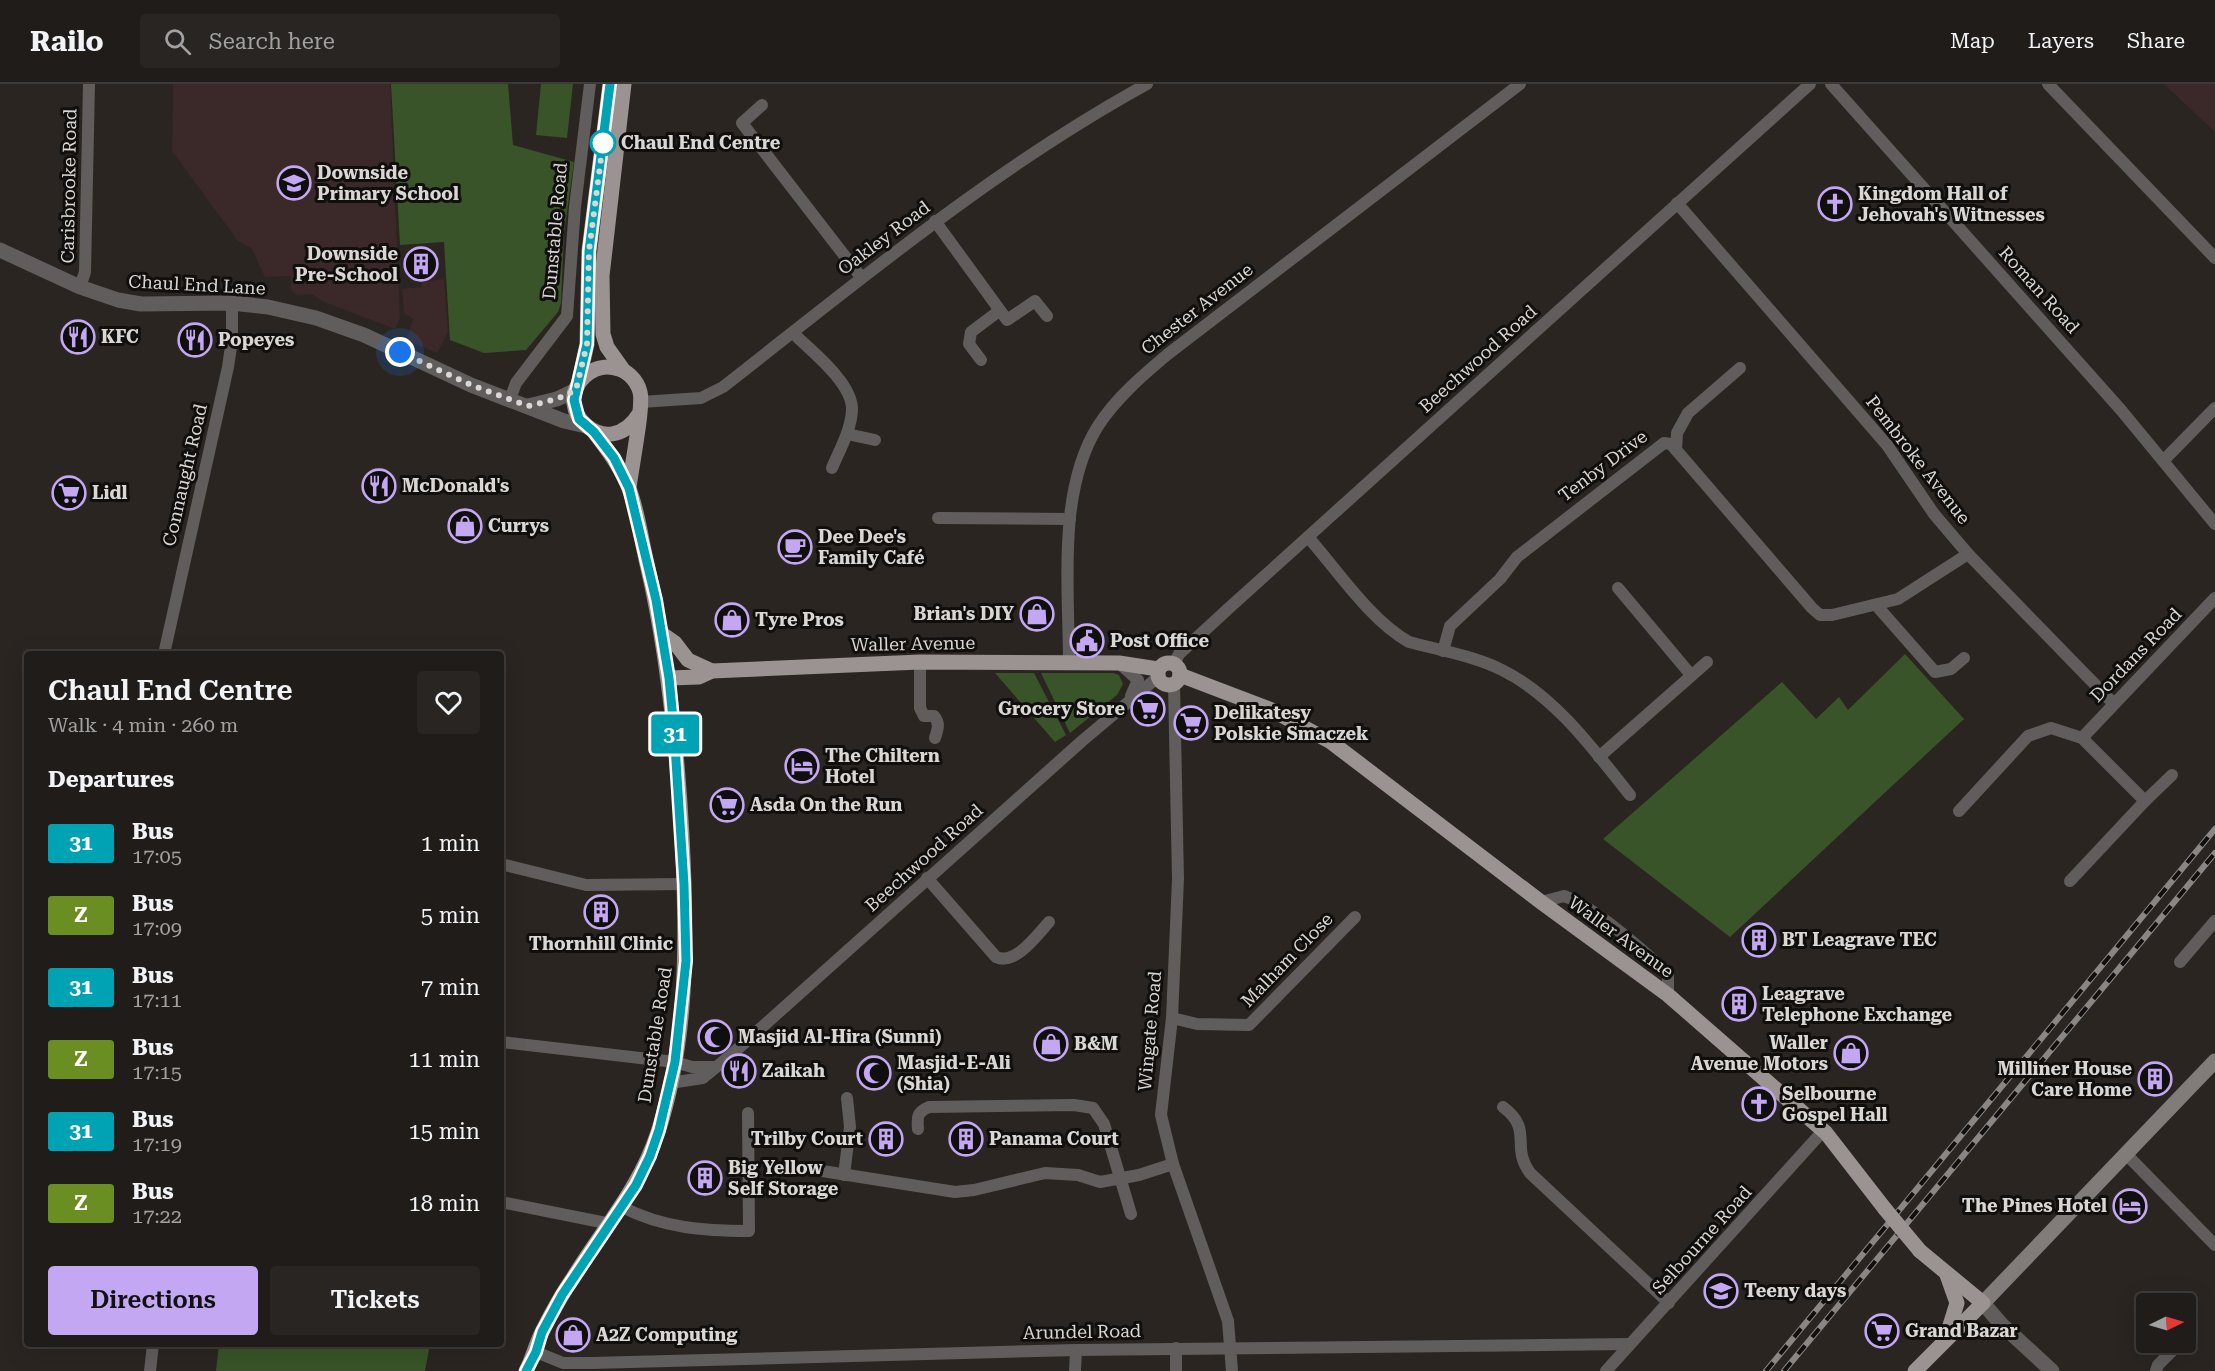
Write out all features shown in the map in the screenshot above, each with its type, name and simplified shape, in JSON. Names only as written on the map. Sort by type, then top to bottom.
[{"type":"main road","name":"Dunstable Road","points":[[577,388],[587,344],[589,251],[610,84]]},
{"type":"main road","points":[[624,84],[602,276],[603,334],[608,347],[624,371],[637,384],[640,408],[629,488]]},
{"type":"main road","points":[[624,371],[614,367],[593,370],[577,388],[575,410],[614,458],[629,488]]},
{"type":"main road","points":[[590,429],[615,434],[633,423],[640,408]]},
{"type":"main road","name":"Dunstable Road","points":[[526,1371],[536,1352],[542,1332],[573,1277],[622,1207],[650,1156],[675,1062],[686,961],[684,884],[669,678],[662,634],[629,488]]},
{"type":"main road","points":[[662,634],[675,643],[688,660],[712,671]]},
{"type":"main road","name":"Waller Avenue","points":[[669,678],[699,676],[712,671],[920,662],[1119,663],[1158,673]]},
{"type":"main road","points":[[1158,673],[1166,662],[1176,674]]},
{"type":"main road","name":"Waller Avenue","points":[[1176,674],[1272,710],[1331,742],[1540,902],[1668,995],[1823,1131],[1920,1251],[1983,1303]]},
{"type":"main road","points":[[1916,1371],[2215,1063]]},
{"type":"main road","points":[[1945,1341],[1957,1303],[1955,1292],[1946,1274]]},
{"type":"street","name":"Carisbrooke Road","points":[[80,287],[85,272],[89,84]]},
{"type":"street","name":"Dunstable Road","points":[[510,399],[516,383],[567,316],[575,207],[590,84]]},
{"type":"street","name":"Oakley Road","points":[[640,408],[700,398],[723,387],[935,220],[1105,107],[1147,84]]},
{"type":"street","name":"Chester Avenue","points":[[1069,663],[1070,519],[1078,474],[1098,426],[1144,374],[1520,84]]},
{"type":"street","name":"Beechwood Road","points":[[1176,674],[1192,642],[1810,84]]},
{"type":"street","name":"Roman Road","points":[[1831,84],[2163,461],[2215,524]]},
{"type":"street","points":[[2048,84],[2215,258]]},
{"type":"street","points":[[762,105],[742,123],[861,277]]},
{"type":"street","name":"Pembroke Avenue","points":[[1677,203],[1887,445],[1934,514],[1968,554],[2114,704]]},
{"type":"street","points":[[935,220],[1007,320],[1035,301],[1047,316]]},
{"type":"street","name":"Chaul End Lane","points":[[0,250],[80,287],[118,300],[141,304],[232,303],[268,307],[316,318],[364,335],[464,382],[590,429]]},
{"type":"street","name":"Connaught Road","points":[[165,651],[228,368],[232,340],[232,303]]},
{"type":"street","points":[[981,360],[969,344],[971,332],[999,311]]},
{"type":"street","points":[[793,333],[840,378],[852,407],[847,434],[832,468]]},
{"type":"street","points":[[1676,450],[1677,433],[1688,413],[1740,368]]},
{"type":"street","points":[[528,406],[557,399],[577,388]]},
{"type":"street","points":[[2163,461],[2215,408]]},
{"type":"street","points":[[847,434],[875,440]]},
{"type":"street","name":"Tenby Drive","points":[[1443,651],[1449,626],[1500,579],[1517,557],[1660,444],[1671,444],[1820,615],[1832,615],[1904,596],[1968,554]]},
{"type":"street","points":[[938,518],[1070,519]]},
{"type":"street","points":[[1308,537],[1382,622],[1397,635],[1409,642],[1502,670],[1546,700],[1599,757],[1630,795]]},
{"type":"street","points":[[1618,588],[1690,675]]},
{"type":"street","name":"Dordans Road","points":[[2082,738],[2215,598]]},
{"type":"street","points":[[1876,605],[1935,672],[1951,669],[1964,658]]},
{"type":"street","points":[[920,662],[920,708],[924,716],[934,716],[938,720],[939,728],[935,738]]},
{"type":"street","points":[[1599,757],[1707,662]]},
{"type":"street","points":[[1119,663],[1131,671],[1138,680],[1129,700]]},
{"type":"street","name":"Beechwood Road","points":[[670,1083],[703,1077],[1158,673]]},
{"type":"street","name":"Wingate Road","points":[[1176,674],[1178,879],[1172,1018],[1161,1115],[1173,1164],[1228,1321],[1232,1371]]},
{"type":"street","points":[[1959,811],[2028,736],[2051,728],[2082,738],[2145,801]]},
{"type":"street","points":[[2070,881],[2172,775]]},
{"type":"street","points":[[504,865],[586,885],[684,884]]},
{"type":"street","points":[[927,878],[996,957],[1003,960],[1010,959],[1032,941],[1049,922]]},
{"type":"street","points":[[1540,902],[1563,896],[1585,907],[1653,959],[1668,975],[1668,995]]},
{"type":"street","name":"Malham Close","points":[[1172,1018],[1197,1024],[1249,1025],[1355,917]]},
{"type":"street","points":[[2180,962],[2214,924]]},
{"type":"street","points":[[504,1042],[675,1062],[692,1067],[716,1066]]},
{"type":"street","points":[[844,1175],[850,1127],[847,1098]]},
{"type":"street","points":[[918,1129],[917,1117],[921,1110],[929,1107],[1074,1105],[1093,1108],[1104,1124],[1131,1214]]},
{"type":"street","points":[[1503,1107],[1517,1117],[1521,1130],[1522,1163],[1530,1173],[1669,1304]]},
{"type":"street","points":[[622,1207],[649,1221],[675,1227],[749,1231],[748,1113]]},
{"type":"street","name":"Selbourne Road","points":[[1606,1371],[1823,1131]]},
{"type":"street","points":[[2126,1154],[2215,1245]]},
{"type":"street","points":[[816,1170],[956,1192],[974,1190],[1045,1173],[1078,1175],[1100,1182],[1139,1175],[1173,1164]]},
{"type":"street","points":[[504,1203],[611,1224]]},
{"type":"street","points":[[1983,1303],[2001,1324],[2052,1371]]},
{"type":"street","name":"Arundel Road","points":[[536,1352],[563,1363],[592,1363],[1176,1348],[1630,1344]]},
{"type":"street","points":[[150,1371],[153,1347]]},
{"type":"street","points":[[1176,1348],[1176,1371]]},
{"type":"street","points":[[1075,1371],[1076,1350]]},
{"type":"street","points":[[2156,1371],[2158,1365],[2170,1353]]},
{"type":"shaded area","name":"Downside Primary School","points":[[173,84],[390,84],[400,318],[395,329],[324,302],[312,294],[297,295],[291,290],[290,276],[265,277],[252,249],[238,241],[172,151]]},
{"type":"shaded area","points":[[2164,84],[2215,84],[2215,132]]},
{"type":"shaded area","points":[[444,279],[448,332],[437,353],[406,340],[413,319],[404,313],[402,289],[422,287],[422,282]]},
{"type":"green space","points":[[391,84],[508,84],[513,145],[574,162],[564,233],[561,303],[558,312],[526,350],[484,353],[450,340],[444,242],[400,245]]},
{"type":"green space","points":[[541,84],[573,84],[567,138],[536,135]]},
{"type":"green space","points":[[1905,654],[1964,719],[1730,937],[1603,839],[1782,682],[1816,719],[1839,697],[1848,710]]},
{"type":"green space","points":[[995,673],[1034,673],[1066,735],[1055,742]]},
{"type":"green space","points":[[1041,673],[1113,673],[1119,675],[1123,684],[1117,695],[1070,733]]},
{"type":"green space","points":[[219,1347],[429,1347],[425,1371],[216,1371]]},
{"type":"railway","points":[[1766,1371],[2215,829]]},
{"type":"railway","points":[[1784,1371],[2215,853]]},
{"type":"bus line","name":"31","points":[[526,1371],[536,1352],[542,1332],[562,1295],[636,1185],[650,1156],[659,1130],[675,1062],[686,961],[680,805],[674,730],[669,678],[656,600],[629,488],[614,458],[594,432],[579,419],[574,400],[587,344],[589,251],[610,84]]},
{"type":"place","name":"Chaul End Centre","points":[[603,143]]},
{"type":"place","name":"Downside Primary School","points":[[294,183]]},
{"type":"place","name":"Kingdom Hall of Jehovah's Witnesses","points":[[1835,204]]},
{"type":"place","name":"Downside Pre-School","points":[[421,264]]},
{"type":"place","name":"KFC","points":[[78,337]]},
{"type":"place","name":"Popeyes","points":[[195,340]]},
{"type":"place","name":"McDonald's","points":[[379,486]]},
{"type":"place","name":"Lidl","points":[[69,493]]},
{"type":"place","name":"Currys","points":[[465,526]]},
{"type":"place","name":"Dee Dee's Family Café","points":[[795,547]]},
{"type":"place","name":"Brian's DIY","points":[[1037,614]]},
{"type":"place","name":"Tyre Pros","points":[[732,620]]},
{"type":"place","name":"Post Office","points":[[1087,641]]},
{"type":"place","name":"Grocery Store","points":[[1148,709]]},
{"type":"place","name":"Delikatesy Polskie Smaczek","points":[[1191,723]]},
{"type":"place","name":"The Chiltern Hotel","points":[[802,766]]},
{"type":"place","name":"Asda On the Run","points":[[727,805]]},
{"type":"place","name":"Thornhill Clinic","points":[[601,912]]},
{"type":"place","name":"BT Leagrave TEC","points":[[1759,940]]},
{"type":"place","name":"Leagrave Telephone Exchange","points":[[1739,1004]]},
{"type":"place","name":"Masjid Al-Hira (Sunni)","points":[[715,1037]]},
{"type":"place","name":"B&M","points":[[1051,1044]]},
{"type":"place","name":"Waller Avenue Motors","points":[[1851,1053]]},
{"type":"place","name":"Zaikah","points":[[739,1071]]},
{"type":"place","name":"Masjid-E-Ali (Shia)","points":[[874,1073]]},
{"type":"place","name":"Milliner House Care Home","points":[[2155,1079]]},
{"type":"place","name":"Selbourne Gospel Hall","points":[[1759,1104]]},
{"type":"place","name":"Trilby Court","points":[[886,1139]]},
{"type":"place","name":"Panama Court","points":[[966,1139]]},
{"type":"place","name":"Big Yellow Self Storage","points":[[705,1178]]},
{"type":"place","name":"The Pines Hotel","points":[[2130,1206]]},
{"type":"place","name":"Teeny days","points":[[1721,1291]]},
{"type":"place","name":"Grand Bazar","points":[[1882,1331]]},
{"type":"place","name":"A2Z Computing","points":[[573,1335]]},
{"type":"route","points":[[400,352],[471,385],[528,406],[557,399],[576,390],[587,344],[589,251],[603,143]]}]
